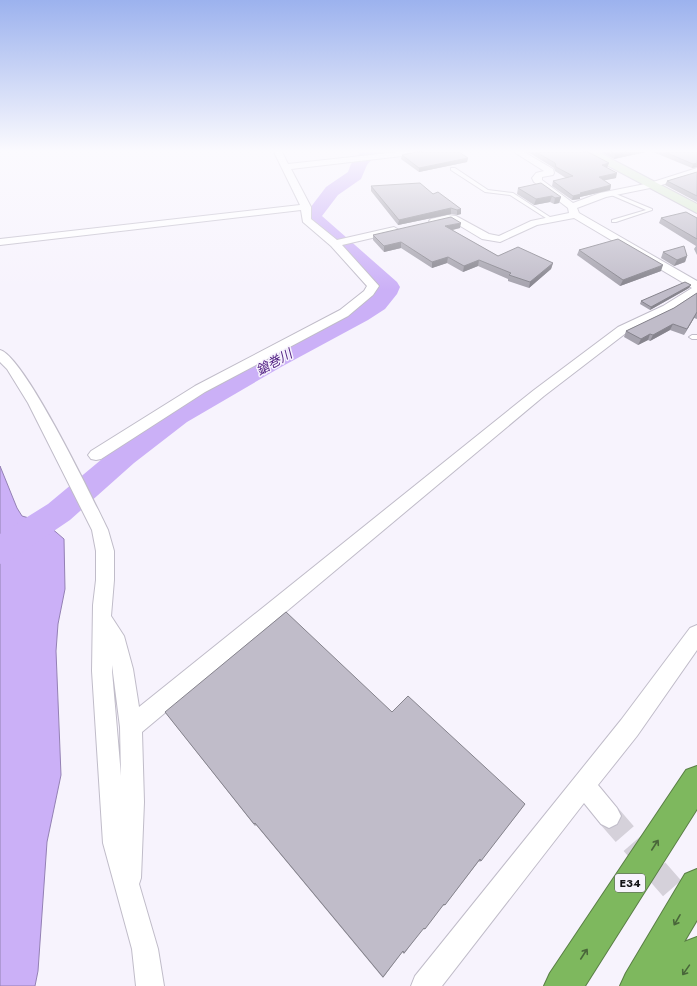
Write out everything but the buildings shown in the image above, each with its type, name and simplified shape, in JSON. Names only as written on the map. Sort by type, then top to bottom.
[{"type":"highway","name":"E34","points":[[563,986],[697,780]]},
{"type":"highway","points":[[639,986],[697,886]]},
{"type":"highway","points":[[675,986],[697,955]]},
{"type":"main road","points":[[676,198],[697,209]]},
{"type":"street","points":[[96,455],[200,389],[344,312],[369,293],[372,286],[335,244],[306,220],[306,208],[301,198]]},
{"type":"street","points":[[557,198],[573,211],[697,286]]},
{"type":"street","points":[[425,223],[451,218],[457,219],[474,232],[494,239],[500,239],[534,223],[573,211],[600,198]]},
{"type":"street","points":[[0,242],[306,208]]},
{"type":"street","points":[[335,244],[402,228]]},
{"type":"street","points":[[131,727],[538,393],[622,330],[667,309],[697,290]]},
{"type":"street","points":[[0,354],[12,367],[35,403],[100,530],[105,551],[102,618],[102,671],[115,843],[145,949],[150,986]]},
{"type":"street","points":[[102,618],[114,636],[124,669],[131,727],[133,802],[128,893]]},
{"type":"street","points":[[425,986],[629,728],[697,634]]},
{"type":"street","points":[[584,786],[609,816]]},
{"type":"lane","points":[[517,198],[551,219]]},
{"type":"lane","points":[[614,221],[650,210],[623,198]]},
{"type":"shaded area","points":[[0,466],[17,508],[22,516],[29,518],[35,514],[64,539],[65,589],[58,624],[56,651],[61,775],[47,842],[38,971],[35,986],[0,986]]},
{"type":"waterway","name":"鎗巻川","points":[[0,551],[59,512],[124,456],[178,416],[272,362],[360,315],[377,304],[386,294],[389,287],[341,242],[315,221],[313,216],[327,198]]},
{"type":"tunnel","points":[[609,816],[697,917]]}]
